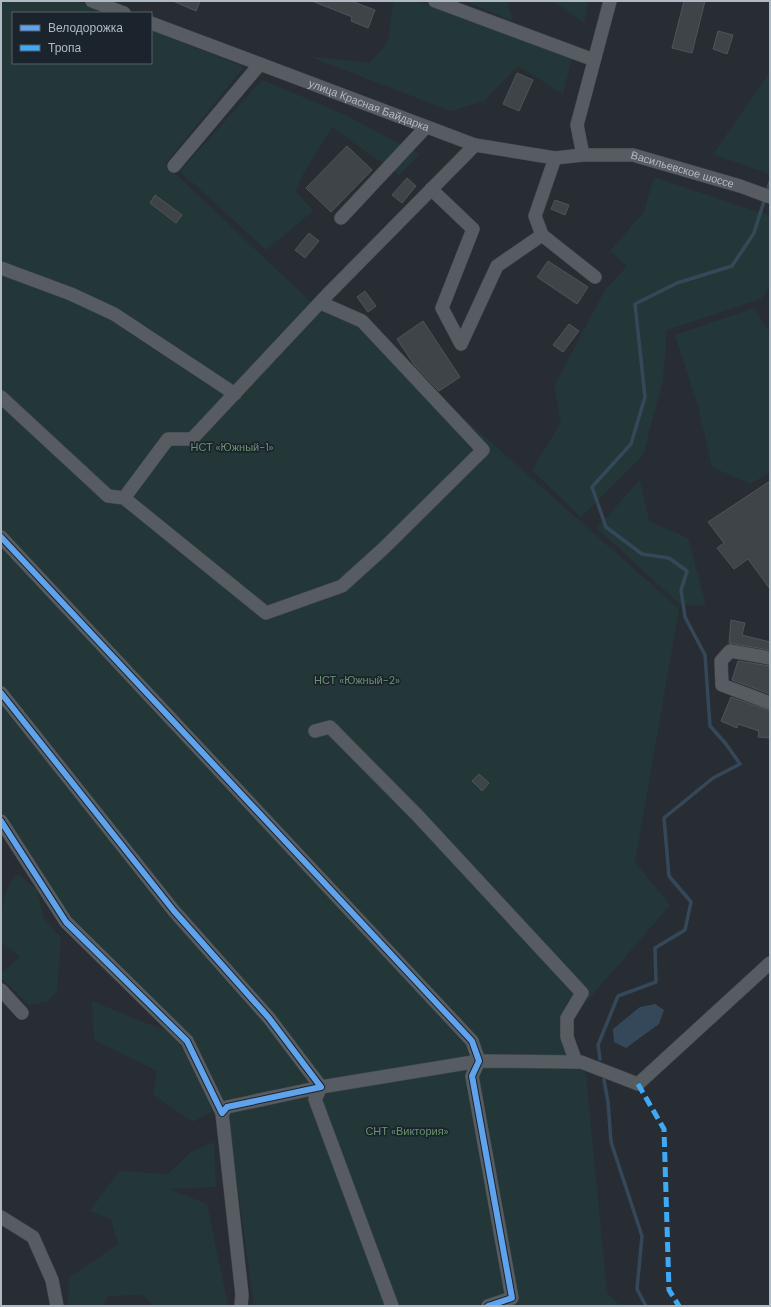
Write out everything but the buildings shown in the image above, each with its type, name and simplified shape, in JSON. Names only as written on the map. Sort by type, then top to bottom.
[{"type":"street","points":[[92,1],[121,12]]},
{"type":"street","points":[[436,1],[594,60]]},
{"type":"street","points":[[588,155],[577,125],[610,1]]},
{"type":"street","name":"улица Красная Байдарка","points":[[152,23],[475,145],[555,158],[588,155]]},
{"type":"street","points":[[174,166],[260,64]]},
{"type":"street","points":[[341,218],[426,127]]},
{"type":"street","points":[[124,498],[168,438],[192,439],[431,188],[475,145]]},
{"type":"street","name":"Васильевское шоссе","points":[[588,155],[633,155],[740,186],[770,197]]},
{"type":"street","points":[[555,158],[535,216],[542,235],[595,276]]},
{"type":"street","points":[[431,188],[473,229],[442,308],[462,344],[497,266],[542,235]]},
{"type":"street","points":[[1,268],[71,294],[114,314],[235,394]]},
{"type":"street","points":[[1,396],[108,496],[124,498],[266,613],[342,586],[384,548],[482,450],[362,321],[321,303]]},
{"type":"street","points":[[1,537],[472,1041],[479,1061],[472,1076],[512,1298],[488,1306]]},
{"type":"street","points":[[770,658],[730,651],[721,661],[722,685],[770,703]]},
{"type":"street","points":[[1,693],[174,911],[269,1018],[321,1088]]},
{"type":"street","points":[[315,731],[330,727],[418,816],[582,993],[567,1018],[567,1037],[578,1062]]},
{"type":"street","points":[[1,821],[66,922],[187,1041],[222,1113],[242,1295],[241,1306]]},
{"type":"street","points":[[222,1113],[227,1107],[321,1088],[479,1061],[578,1062],[638,1084],[770,963]]},
{"type":"street","points":[[1,990],[22,1013]]},
{"type":"street","points":[[321,1088],[315,1099],[392,1306]]},
{"type":"street","points":[[1,1217],[33,1237],[52,1280],[57,1306]]},
{"type":"green space","points":[[1,1],[76,1],[104,12],[12,12],[12,64],[152,64],[152,30],[244,67],[165,164],[314,305],[360,326],[679,609],[635,862],[670,905],[575,1015],[568,1048],[581,1062],[586,1076],[607,1293],[621,1306],[254,1306],[227,1107],[194,1041],[76,926],[1,811]]},
{"type":"green space","points":[[393,1],[415,1],[507,32],[572,58],[563,94],[518,66],[484,101],[451,111],[308,56],[370,63],[388,42]]},
{"type":"green space","points":[[465,1],[507,1],[513,21]]},
{"type":"green space","points":[[554,1],[588,1],[584,23]]},
{"type":"green space","points":[[770,72],[770,174],[713,154]]},
{"type":"green space","points":[[262,80],[341,113],[420,154],[399,175],[332,127],[302,176],[296,191],[313,211],[266,250],[180,171]]},
{"type":"green space","points":[[654,177],[770,216],[770,285],[761,299],[667,330],[663,380],[643,455],[581,517],[532,470],[561,422],[554,386],[605,290],[627,266],[610,251],[644,212]]},
{"type":"green space","points":[[754,308],[770,333],[770,472],[751,484],[712,467],[698,406],[675,335]]},
{"type":"green space","points":[[640,480],[649,521],[688,538],[706,606],[680,604],[597,528]]},
{"type":"green space","points":[[18,874],[37,890],[44,919],[61,938],[57,991],[48,1001],[30,1005],[1,978],[1,974],[20,957],[1,942],[2,914],[5,896],[12,881]]},
{"type":"green space","points":[[92,1001],[172,1032],[200,1075],[212,1112],[192,1122],[153,1094],[157,1071],[94,1040]]},
{"type":"green space","points":[[214,1142],[216,1187],[169,1189],[207,1204],[228,1306],[155,1306],[142,1295],[107,1296],[104,1306],[68,1306],[69,1278],[118,1244],[111,1219],[90,1211],[119,1171],[168,1174],[191,1152]]},
{"type":"water","points":[[655,1004],[664,1010],[659,1024],[626,1048],[614,1042],[613,1029],[640,1007]]},
{"type":"waterway","points":[[767,192],[770,182]]},
{"type":"waterway","points":[[600,1059],[598,1045],[618,996],[656,982],[655,948],[685,930],[691,902],[669,876],[664,818],[713,778],[740,764],[726,744],[710,726],[705,655],[685,617],[681,590],[687,571],[669,558],[642,554],[606,527],[592,487],[631,444],[645,397],[635,304],[677,283],[732,266],[754,233],[765,198]]},
{"type":"waterway","points":[[604,1080],[608,1102],[611,1142],[642,1236],[637,1289],[646,1306]]},
{"type":"marked path","points":[[638,1084],[664,1129],[669,1290],[679,1306]]},
{"type":"cycle path","points":[[1,537],[472,1041],[479,1061],[472,1076],[512,1298],[488,1306]]},
{"type":"cycle path","points":[[1,693],[174,911],[269,1018],[321,1087],[227,1107],[222,1113],[187,1041],[66,922],[1,821]]},
{"type":"park label","name":"НСТ «Южный-1»","points":[[232,447]]},
{"type":"park label","name":"НСТ «Южный-2»","points":[[357,680]]},
{"type":"park label","name":"СНТ «Виктория»","points":[[407,1131]]}]
